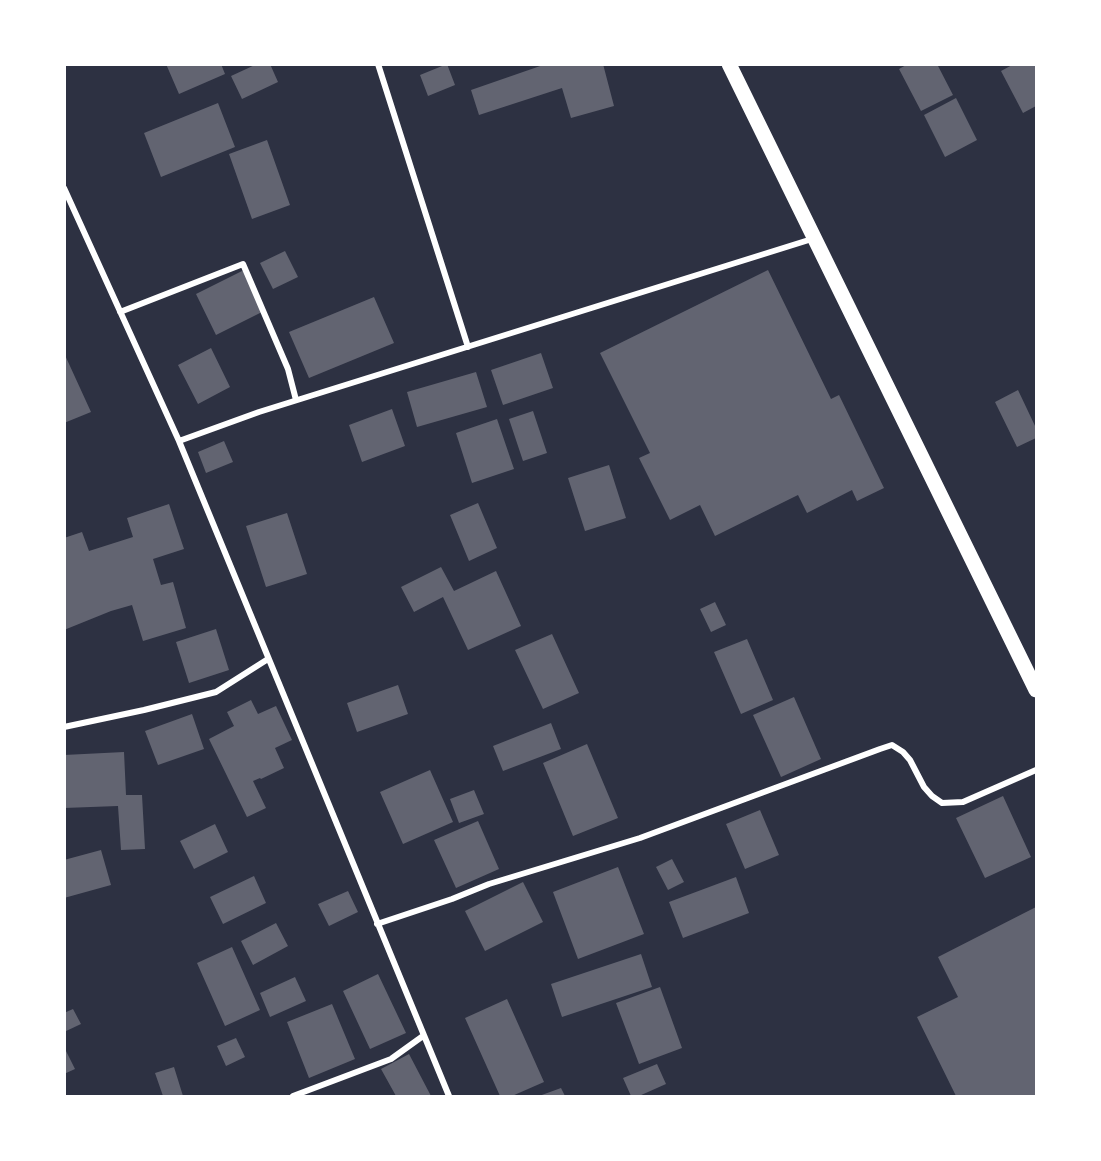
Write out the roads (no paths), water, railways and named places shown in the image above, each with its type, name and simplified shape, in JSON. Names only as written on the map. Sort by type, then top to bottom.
[{"type":"main road","points":[[729,64],[1036,690]]},
{"type":"street","points":[[378,64],[468,346]]},
{"type":"street","points":[[64,188],[179,441],[449,1096]]},
{"type":"street","points":[[179,441],[296,400],[814,238]]},
{"type":"street","points":[[120,312],[243,264],[288,369],[296,400]]},
{"type":"street","points":[[64,727],[216,692],[268,659]]},
{"type":"street","points":[[377,924],[489,884],[640,838],[892,746],[903,752],[910,760],[924,787],[942,803],[963,802],[1036,770]]},
{"type":"street","points":[[293,1096],[391,1059],[423,1036]]}]
